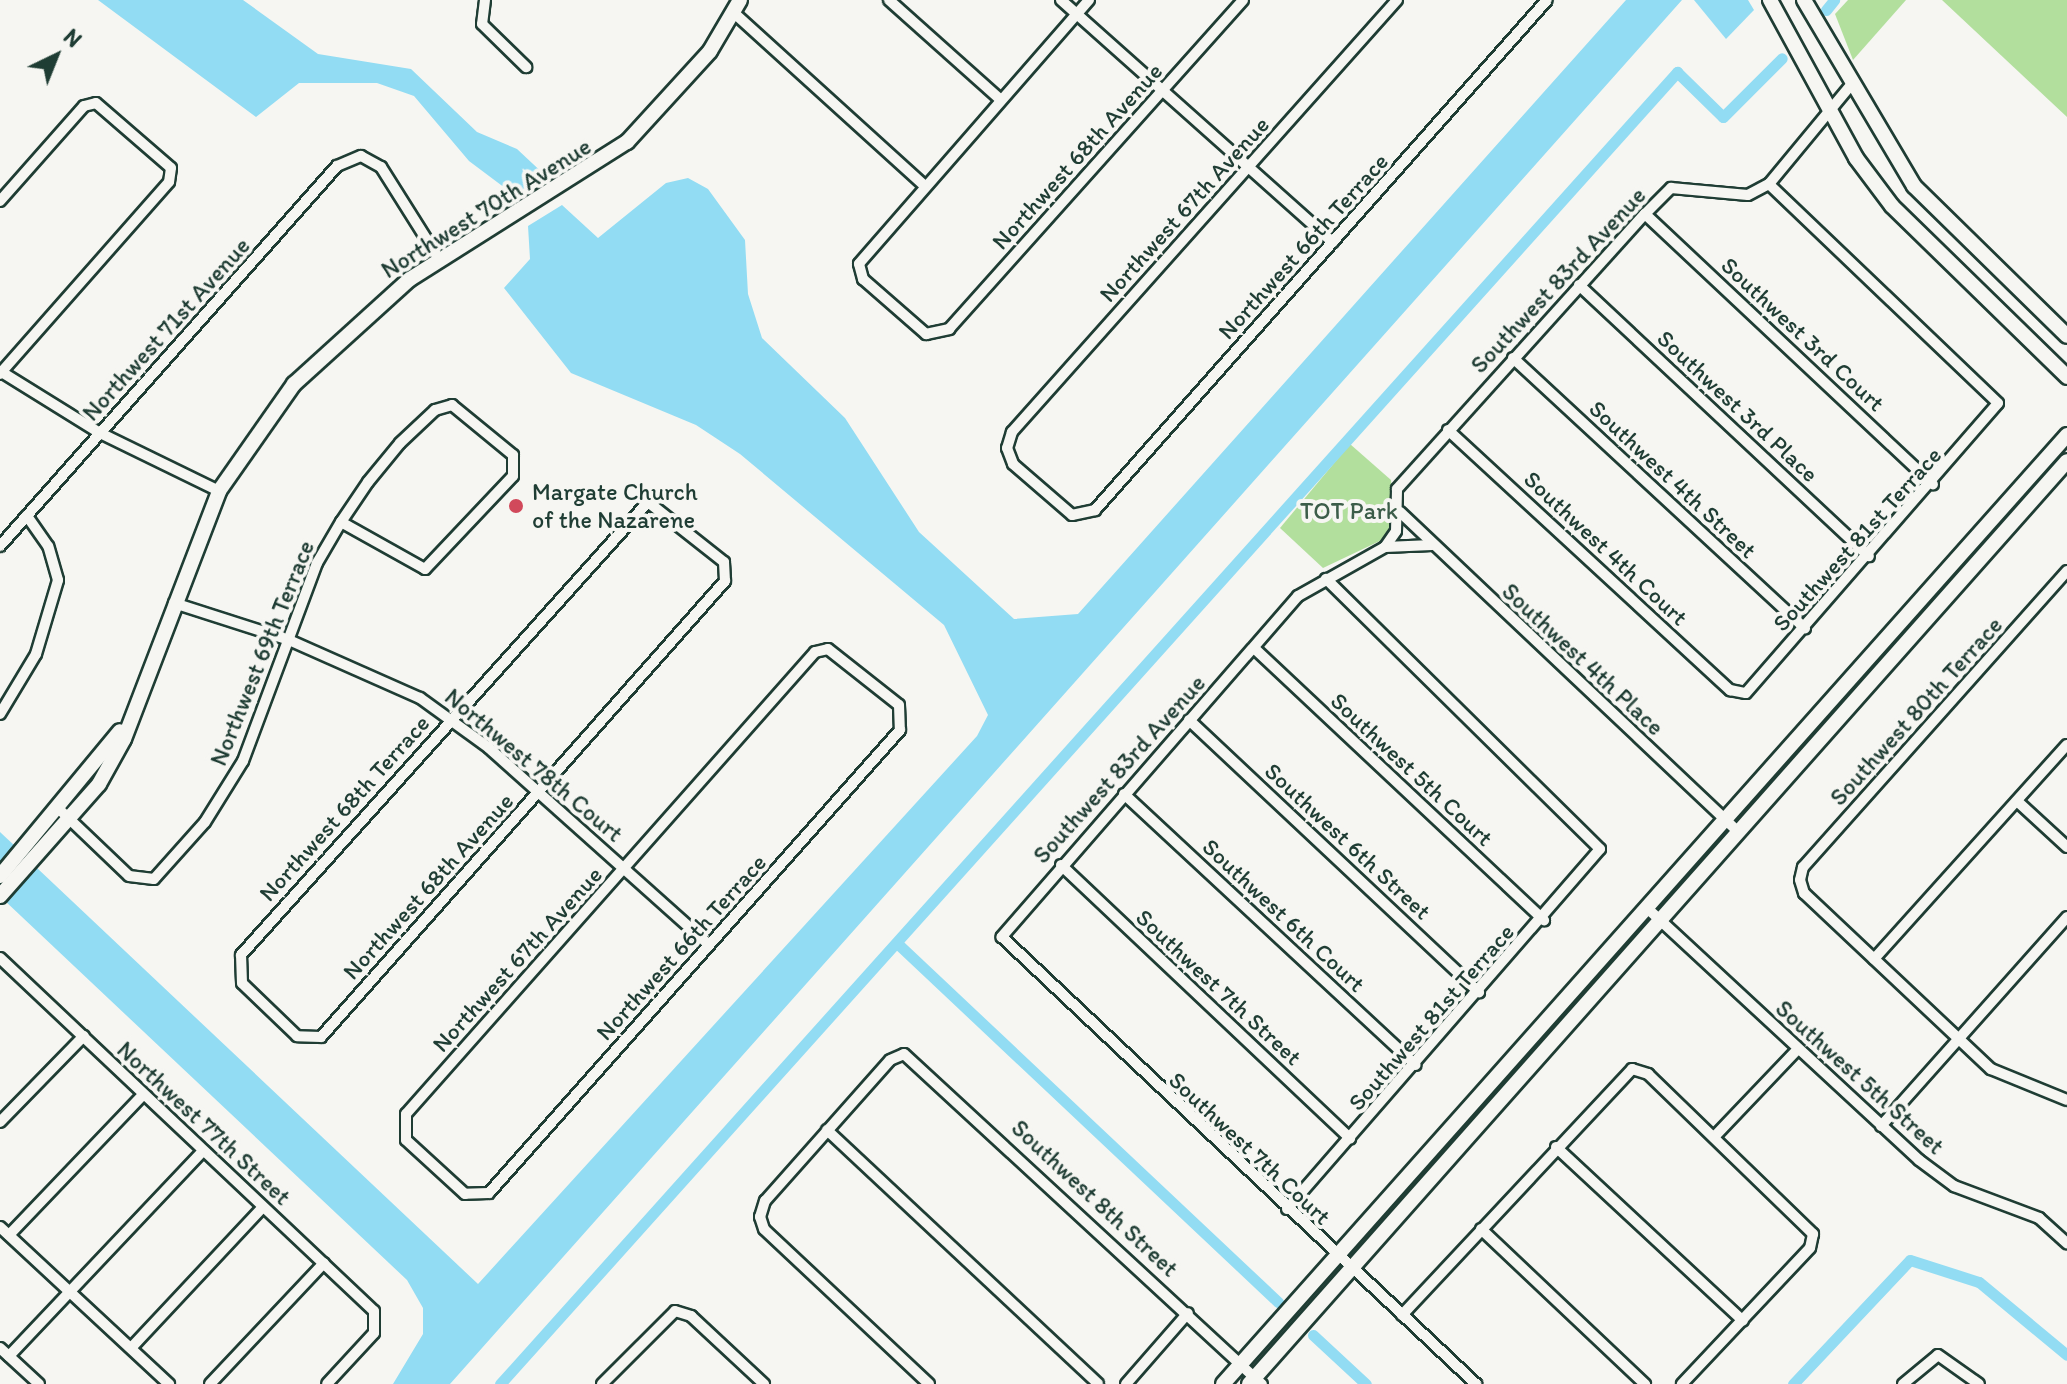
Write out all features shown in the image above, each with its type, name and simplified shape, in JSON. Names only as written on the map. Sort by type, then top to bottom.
[{"type":"street","points":[[889,0],[1001,100]]},
{"type":"street","points":[[1061,0],[1333,242]]},
{"type":"street","points":[[737,6],[925,186],[1089,0]]},
{"type":"street","name":"Northwest 68th Avenue","points":[[925,186],[859,264],[863,279],[926,334],[939,334],[1243,0]]},
{"type":"street","name":"Northwest 67th Avenue","points":[[1085,515],[1060,505],[1013,464],[1007,448],[1012,432],[1397,0]]},
{"type":"street","name":"Northwest 66th Terrace","points":[[1085,515],[1547,0]]},
{"type":"street","points":[[1770,0],[1830,112],[1920,238],[2067,377]]},
{"type":"street","points":[[1804,0],[1880,140],[1941,217],[2067,336]]},
{"type":"street","points":[[483,5],[482,24],[526,67]]},
{"type":"street","name":"Northwest 70th Avenue","points":[[0,896],[66,816],[135,711],[219,491],[294,384],[358,321],[439,259],[627,142],[710,51],[737,6]]},
{"type":"street","points":[[1769,184],[1850,86]]},
{"type":"street","points":[[0,201],[84,106],[96,103],[171,168],[169,182],[0,373],[100,433],[219,491]]},
{"type":"street","name":"Northwest 71st Avenue","points":[[0,546],[337,166],[371,159],[439,259]]},
{"type":"street","name":"Southwest 83rd Avenue","points":[[1385,547],[1400,512],[1397,489],[1579,285],[1671,188],[1748,195],[1769,184]]},
{"type":"street","name":"Southwest 81st Terrace","points":[[1739,694],[1805,628],[1933,484],[1998,403],[1769,184]]},
{"type":"street","name":"Southwest 3rd Court","points":[[1645,214],[1933,484]]},
{"type":"street","name":"Southwest 3rd Place","points":[[1579,285],[1869,556]]},
{"type":"street","name":"Southwest 4th Street","points":[[1513,358],[1805,628]]},
{"type":"street","name":"Northwest 69th Terrace","points":[[66,816],[142,881],[176,857],[224,795],[341,522],[400,443],[435,410],[452,405],[467,412],[515,464],[513,476],[425,569],[341,522]]},
{"type":"street","name":"Southwest 4th Court","points":[[1448,430],[1739,694]]},
{"type":"street","points":[[1223,1384],[2067,435]]},
{"type":"street","points":[[1255,1382],[1351,1268],[2067,461]]},
{"type":"street","name":"Northwest 68th Avenue","points":[[310,1039],[321,1037],[539,792],[727,571],[662,506],[648,502]]},
{"type":"street","name":"Northwest 68th Terrace","points":[[310,1039],[297,1036],[242,983],[237,967],[451,719],[648,502]]},
{"type":"street","name":"Southwest 4th Place","points":[[1400,512],[1739,833]]},
{"type":"street","points":[[0,714],[36,654],[58,580],[48,546],[27,516]]},
{"type":"street","name":"Southwest 83rd Avenue","points":[[1002,937],[1061,865],[1298,596],[1385,547],[1432,545]]},
{"type":"street","name":"Southwest 80th Terrace","points":[[1874,959],[1804,893],[1800,880],[1803,867],[2067,571]]},
{"type":"street","name":"Southwest 81st Terrace","points":[[1287,1209],[1544,920],[1600,849],[1326,579]]},
{"type":"street","name":"Northwest 78th Court","points":[[174,603],[289,640],[369,672],[451,719],[539,792],[709,945]]},
{"type":"street","name":"Southwest 5th Court","points":[[1254,648],[1544,920]]},
{"type":"street","name":"Northwest 67th Avenue","points":[[479,1198],[465,1194],[406,1140],[403,1126],[815,652],[828,649]]},
{"type":"street","name":"Northwest 66th Terrace","points":[[479,1198],[900,730],[904,717],[899,705],[828,649]]},
{"type":"street","name":"Southwest 6th Street","points":[[1189,720],[1479,992]]},
{"type":"street","points":[[2065,1095],[2009,1080],[1958,1038],[1874,959],[2067,745]]},
{"type":"street","name":"Southwest 6th Court","points":[[1124,794],[1416,1065]]},
{"type":"street","points":[[2017,801],[2067,847]]},
{"type":"street","name":"Northwest 70th Avenue","points":[[0,876],[66,816]]},
{"type":"street","name":"Southwest 7th Street","points":[[1061,865],[1350,1138]]},
{"type":"street","name":"Southwest 5th Street","points":[[1647,908],[1797,1050],[1881,1126],[1954,1186],[2039,1218],[2067,1243]]},
{"type":"street","points":[[1881,1126],[2067,917]]},
{"type":"street","name":"Southwest 7th Court","points":[[1002,937],[1476,1384]]},
{"type":"street","name":"Northwest 77th Street","points":[[0,958],[324,1263],[379,1320],[327,1384]]},
{"type":"street","points":[[1,1122],[84,1036]]},
{"type":"street","points":[[1715,1136],[1797,1050]]},
{"type":"street","name":"Southwest 8th Street","points":[[827,1130],[904,1054],[1242,1363],[1255,1382]]},
{"type":"street","points":[[1402,1315],[1632,1069],[1648,1074],[1813,1234],[1810,1248],[1682,1384]]},
{"type":"street","points":[[143,1095],[5,1231],[169,1384]]},
{"type":"street","points":[[929,1384],[764,1229],[760,1217],[765,1201],[827,1130],[1098,1384]]},
{"type":"street","points":[[1556,1147],[1743,1321]]},
{"type":"street","points":[[39,1384],[4,1352],[70,1292],[203,1151]]},
{"type":"street","points":[[131,1348],[263,1207]]},
{"type":"street","points":[[1481,1229],[1645,1384]]},
{"type":"street","points":[[210,1384],[324,1263]]},
{"type":"street","points":[[602,1384],[675,1311],[691,1316],[764,1384]]},
{"type":"street","points":[[1126,1384],[1188,1313]]},
{"type":"street","points":[[1903,1384],[1938,1355],[1979,1384]]},
{"type":"green space","points":[[1848,0],[1906,0],[1853,60],[1835,14]]},
{"type":"green space","points":[[1942,0],[2067,0],[2067,117],[2021,74]]},
{"type":"green space","name":"TOT Park","points":[[1350,444],[1391,480],[1394,517],[1384,539],[1323,568],[1280,528]]},
{"type":"water","points":[[98,0],[243,0],[318,54],[411,69],[477,132],[517,149],[548,178],[513,194],[469,161],[414,96],[377,83],[299,83],[256,117]]},
{"type":"water","points":[[1626,0],[1682,0],[450,1384],[393,1384],[423,1334],[423,1308],[407,1280],[4,900],[37,868],[478,1284],[977,736],[988,715],[944,625],[740,454],[696,425],[571,373],[504,288],[530,259],[528,226],[562,205],[598,238],[666,183],[688,178],[708,189],[745,240],[748,294],[762,338],[845,418],[919,532],[1014,619],[1078,614]]},
{"type":"water","points":[[1694,0],[1748,0],[1754,10],[1726,39]]},
{"type":"water","points":[[0,832],[16,847],[0,864]]},
{"type":"waterway","points":[[1826,10],[1834,0]]},
{"type":"waterway","points":[[500,1384],[1677,72],[1723,117],[1782,58]]},
{"type":"waterway","points":[[899,945],[1278,1302]]},
{"type":"waterway","points":[[1793,1384],[1910,1260],[1979,1282],[2067,1355]]},
{"type":"waterway","points":[[1313,1335],[1366,1384]]},
{"type":"place","name":"Margate Church of the Nazarene","points":[[516,506]]}]
